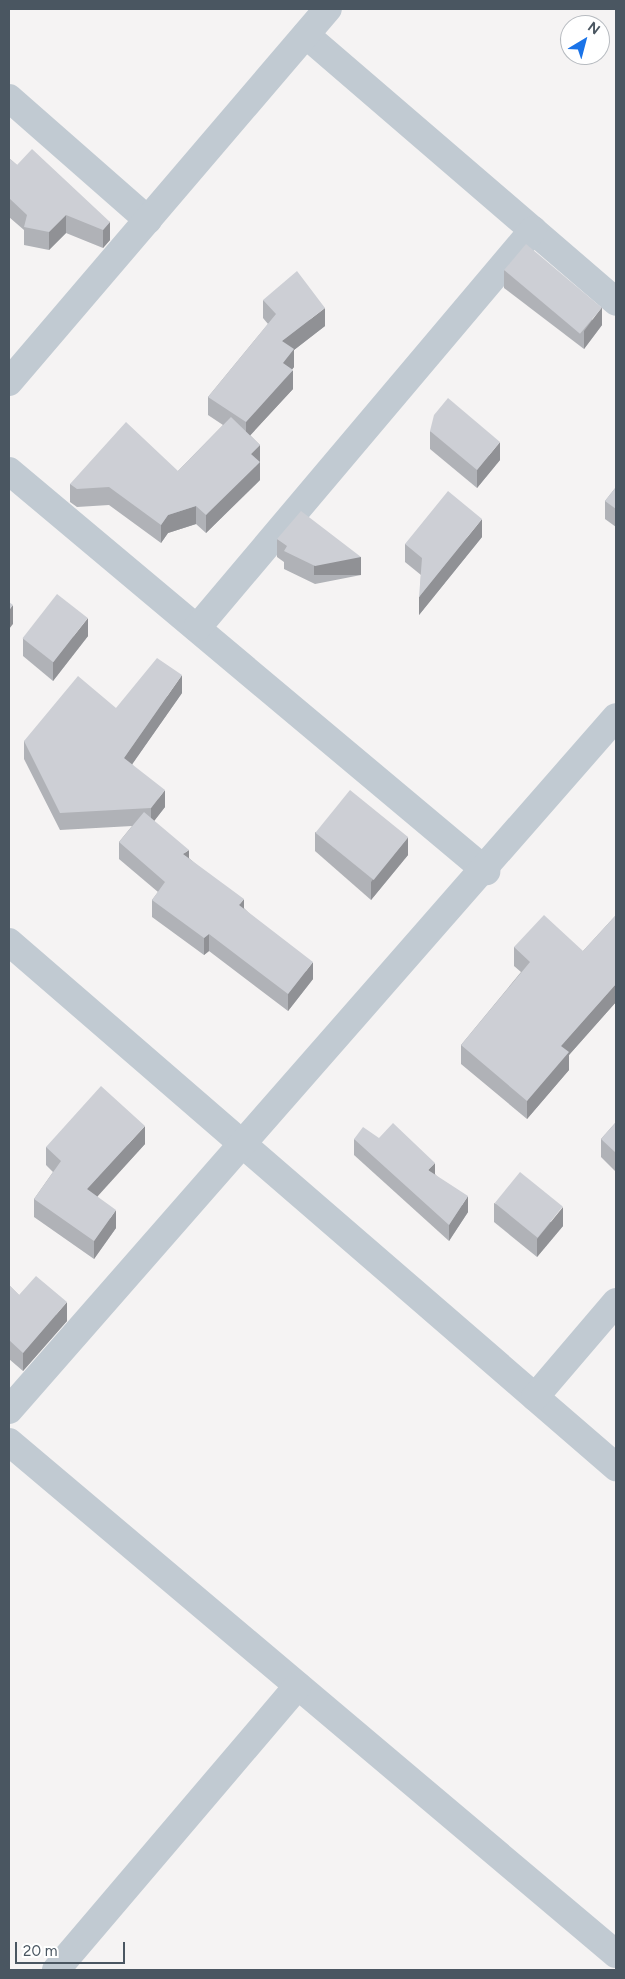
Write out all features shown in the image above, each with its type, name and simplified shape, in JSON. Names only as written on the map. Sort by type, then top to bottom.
[{"type":"street","points":[[9,382],[328,9]]},
{"type":"street","points":[[306,35],[616,302]]},
{"type":"street","points":[[9,98],[148,220]]},
{"type":"street","points":[[197,628],[533,230]]},
{"type":"street","points":[[9,471],[486,870]]},
{"type":"street","points":[[9,1410],[486,870],[616,717]]},
{"type":"street","points":[[9,942],[616,1468]]},
{"type":"street","points":[[535,1397],[616,1302]]},
{"type":"street","points":[[9,1442],[616,1954]]},
{"type":"street","points":[[56,1970],[298,1686]]},
{"type":"building","points":[[32,149],[110,222],[103,230],[66,215],[49,232],[24,227],[27,215],[9,198],[9,158],[17,165]]},
{"type":"building","points":[[526,244],[602,308],[580,334],[504,270]]},
{"type":"building","points":[[297,271],[325,308],[282,341],[294,349],[283,363],[293,370],[246,422],[208,397],[276,314],[263,300]]},
{"type":"building","points":[[448,398],[500,442],[477,470],[430,431],[434,415]]},
{"type":"building","points":[[231,417],[260,445],[251,454],[260,462],[206,515],[196,506],[168,515],[161,525],[109,487],[77,489],[70,484],[126,422],[178,471]]},
{"type":"building","points":[[616,487],[616,509],[605,501]]},
{"type":"building","points":[[448,491],[482,519],[419,597],[422,558],[405,544]]},
{"type":"building","points":[[301,511],[361,557],[315,566],[284,551],[287,546],[277,539]]},
{"type":"building","points":[[57,594],[88,618],[53,662],[23,638]]},
{"type":"building","points":[[9,602],[13,605],[9,610]]},
{"type":"building","points":[[157,658],[182,675],[124,758],[165,790],[151,808],[60,813],[24,741],[78,676],[116,708]]},
{"type":"building","points":[[350,790],[408,837],[374,880],[315,833]]},
{"type":"building","points":[[144,812],[189,850],[183,854],[244,899],[239,905],[313,962],[288,994],[209,934],[204,938],[152,900],[165,882],[119,842]]},
{"type":"building","points":[[544,915],[583,951],[616,915],[616,984],[561,1046],[569,1052],[527,1101],[461,1045],[530,962],[514,947]]},
{"type":"building","points":[[101,1086],[145,1126],[87,1189],[116,1210],[94,1241],[34,1199],[61,1161],[46,1147]]},
{"type":"building","points":[[616,1122],[616,1153],[601,1139]]},
{"type":"building","points":[[393,1123],[435,1163],[428,1170],[468,1196],[449,1225],[354,1139],[363,1127],[379,1138]]},
{"type":"building","points":[[520,1172],[563,1207],[538,1238],[495,1203]]},
{"type":"building","points":[[36,1276],[67,1302],[23,1353],[9,1340],[9,1285],[19,1295]]}]
